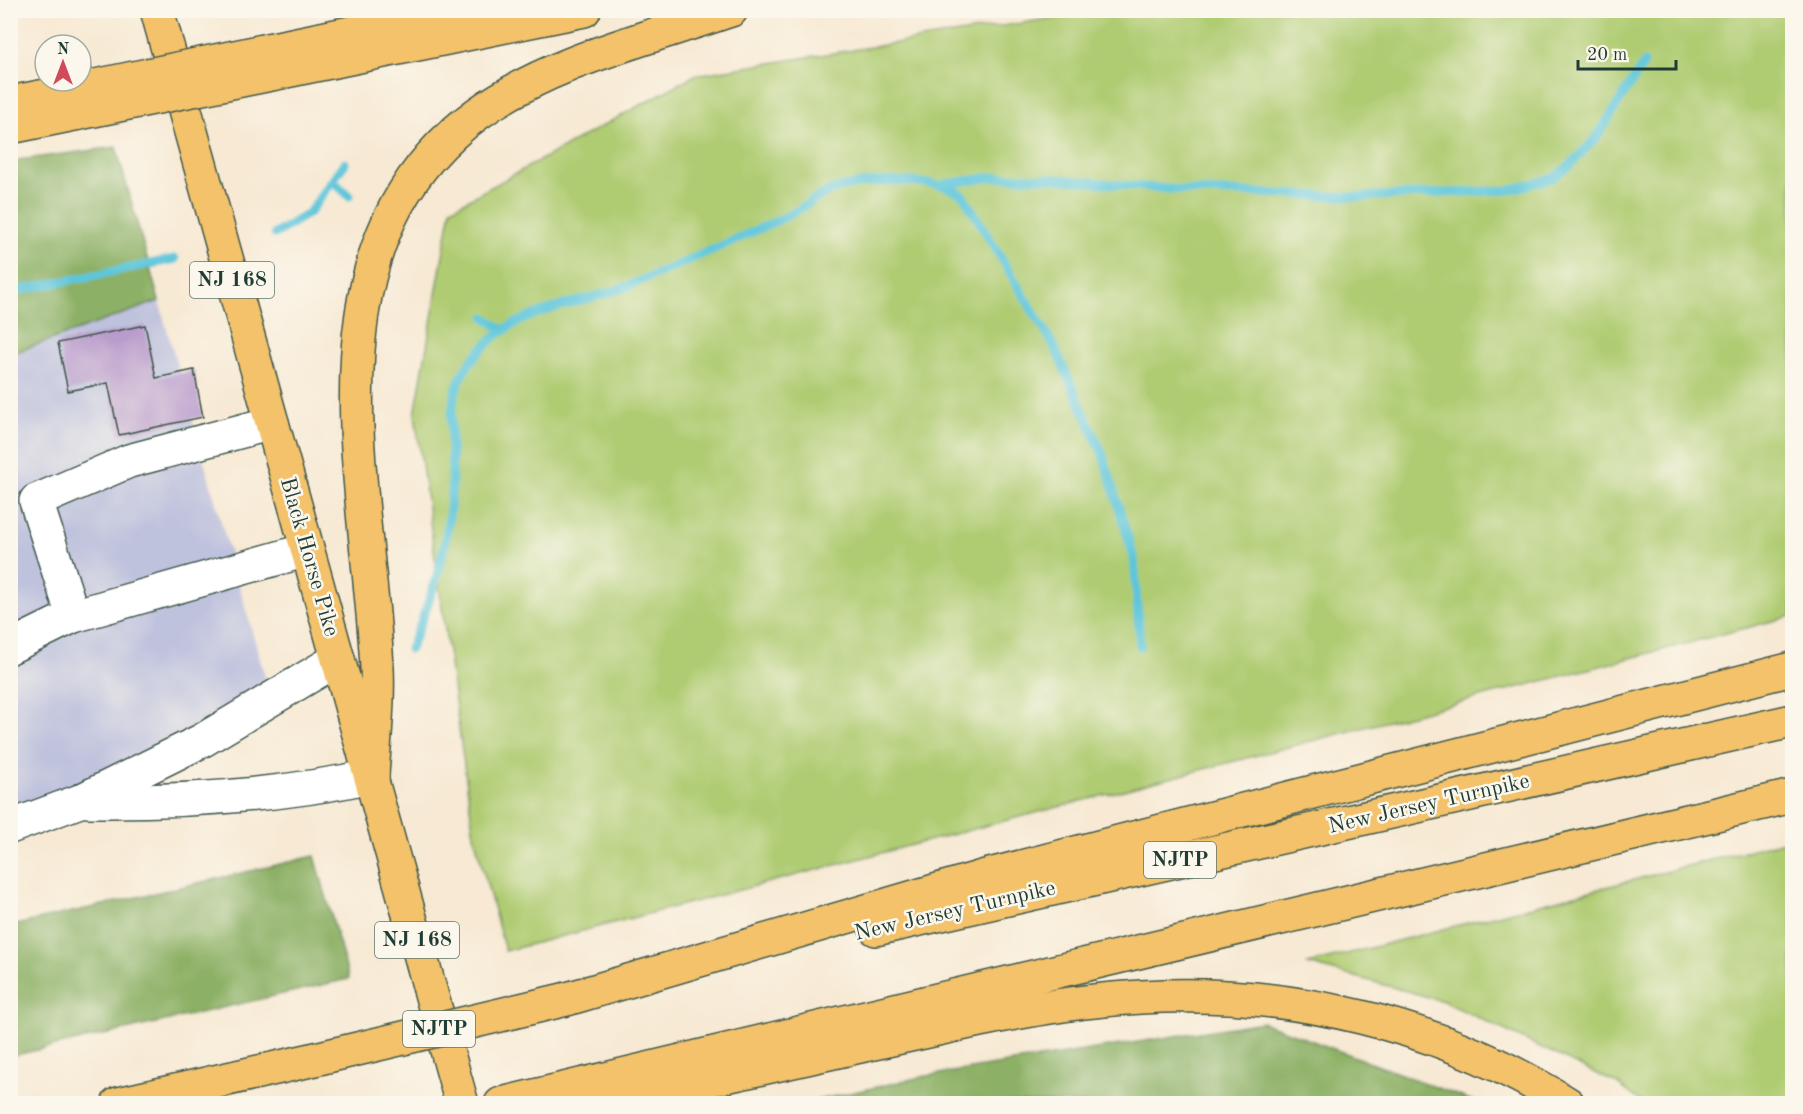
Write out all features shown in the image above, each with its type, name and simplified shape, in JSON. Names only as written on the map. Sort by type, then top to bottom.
[{"type":"main road","name":"Black Horse Pike","points":[[157,10],[462,1104]]},
{"type":"main road","points":[[272,61],[462,10]]},
{"type":"main road","points":[[10,103],[77,101],[272,61],[584,10]]},
{"type":"main road","points":[[372,776],[377,670],[356,396],[361,314],[368,278],[378,243],[393,210],[429,157],[478,113],[511,93],[585,60],[731,10]]},
{"type":"main road","points":[[10,128],[77,101]]},
{"type":"main road","points":[[567,999],[982,877],[1792,669]]},
{"type":"main road","name":"New Jersey Turnpike","points":[[118,1104],[567,999],[1792,721]]},
{"type":"main road","points":[[594,1093],[1792,796]]},
{"type":"main road","points":[[501,1104],[594,1093],[1016,1012],[1142,997],[1204,996],[1290,1004],[1386,1023],[1494,1063],[1568,1104]]},
{"type":"lane","points":[[73,616],[23,506],[129,461],[272,423]]},
{"type":"lane","points":[[10,648],[73,616],[307,550]]},
{"type":"lane","points":[[10,827],[80,801],[203,740],[338,659]]},
{"type":"lane","points":[[80,801],[143,802],[310,789],[372,776]]},
{"type":"shaded area","points":[[159,301],[272,702],[10,818],[10,354]]},
{"type":"green space","points":[[1104,10],[1792,11],[1792,616],[505,951],[474,836],[415,415],[451,209],[695,75]]},
{"type":"green space","points":[[116,147],[159,301],[11,354],[11,161]]},
{"type":"green space","points":[[1792,839],[1792,1103],[1643,1103],[1616,1083],[1443,1001],[1308,964]]},
{"type":"green space","points":[[315,856],[349,979],[11,1056],[11,926]]},
{"type":"green space","points":[[1262,1022],[1478,1103],[805,1103],[921,1077]]},
{"type":"building","points":[[145,325],[156,378],[194,370],[203,417],[119,435],[108,383],[68,391],[58,343]]},
{"type":"waterway","points":[[945,184],[993,177],[1046,178],[1180,190],[1357,197],[1510,190],[1553,178],[1570,165],[1596,138],[1644,63]]},
{"type":"waterway","points":[[275,234],[309,213],[345,163]]},
{"type":"waterway","points":[[333,181],[349,196]]},
{"type":"waterway","points":[[410,649],[432,593],[446,537],[452,481],[451,419],[456,389],[465,370],[485,346],[516,323],[549,310],[633,284],[787,216],[830,191],[860,184],[898,181],[935,185],[963,195],[1054,346],[1103,455],[1134,557],[1140,646]]},
{"type":"waterway","points":[[10,292],[175,259]]},
{"type":"waterway","points":[[485,317],[504,331]]}]
